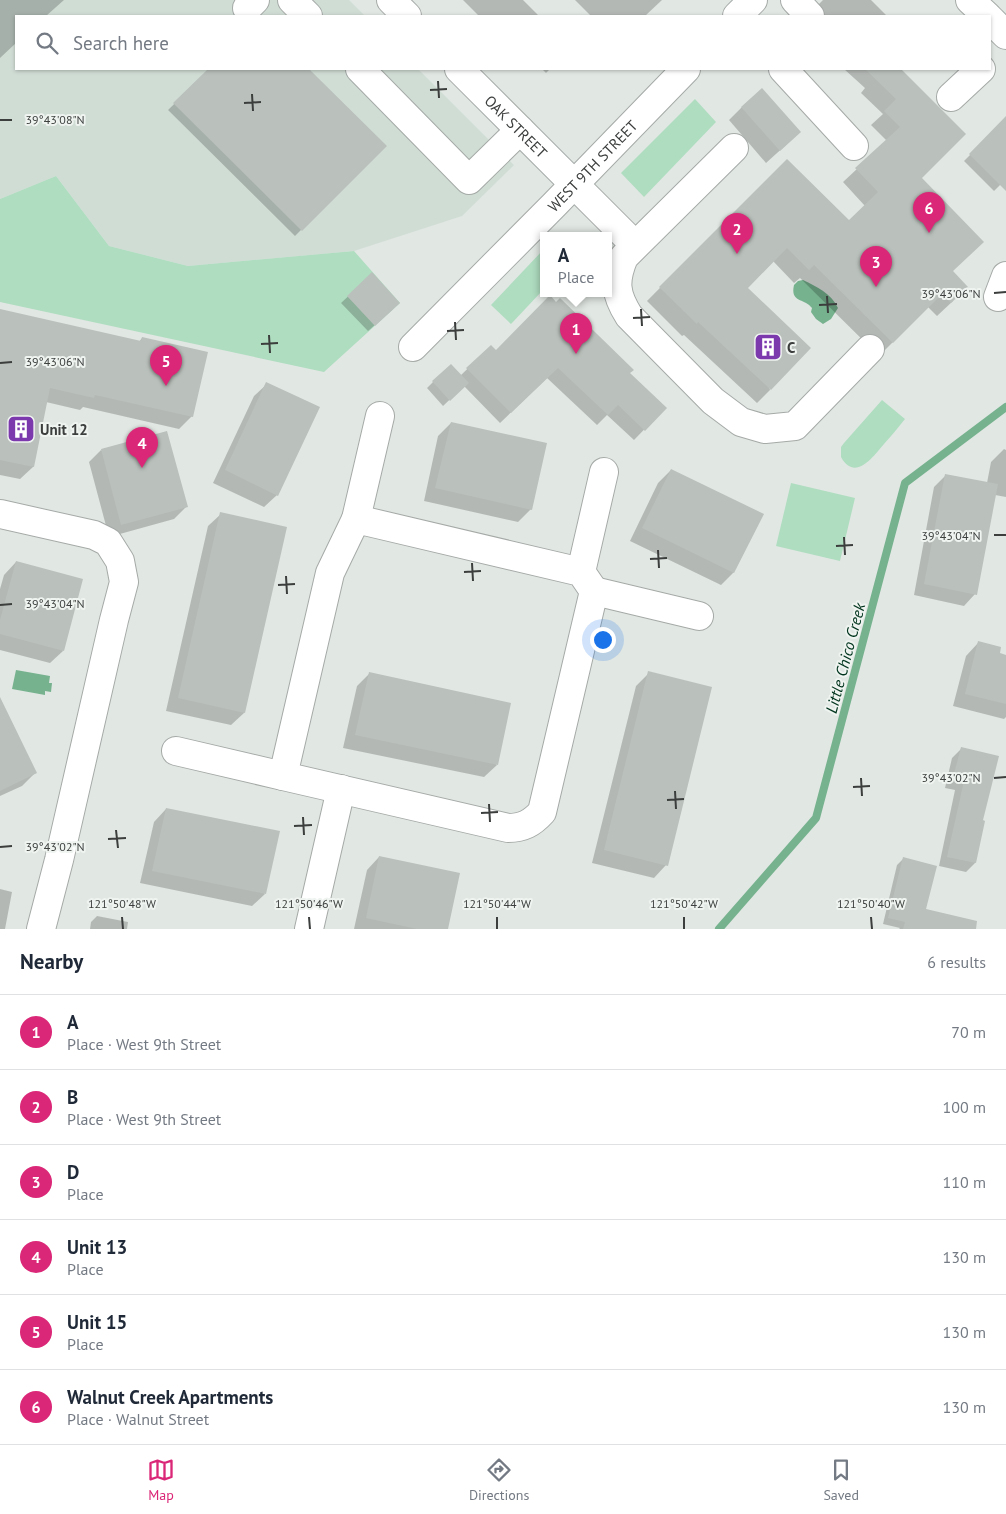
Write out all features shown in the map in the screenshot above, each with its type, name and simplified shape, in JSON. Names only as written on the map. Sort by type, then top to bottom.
[{"type":"street","points":[[292,0],[307,15]]},
{"type":"street","points":[[391,0],[406,15]]},
{"type":"street","points":[[738,15],[753,0]]},
{"type":"street","points":[[795,0],[809,15]]},
{"type":"street","points":[[970,0],[986,15]]},
{"type":"street","points":[[991,20],[1006,35]]},
{"type":"street","points":[[991,60],[1006,45]]},
{"type":"street","points":[[361,70],[469,180],[520,130]]},
{"type":"street","name":"OAK STREET","points":[[460,70],[635,245]]},
{"type":"street","name":"WEST 9TH STREET","points":[[413,347],[685,70]]},
{"type":"street","points":[[784,70],[854,146]]},
{"type":"street","points":[[951,98],[980,70]]},
{"type":"street","points":[[734,148],[624,257],[618,272],[617,287],[621,303],[630,316],[713,401],[741,422],[765,429],[795,426],[870,350]]},
{"type":"street","points":[[283,776],[330,573],[356,519],[380,416]]},
{"type":"street","points":[[176,751],[508,828],[528,825],[542,812],[587,581],[604,472]]},
{"type":"street","points":[[0,514],[94,534],[108,542],[120,561],[124,582],[41,929]]},
{"type":"street","points":[[356,519],[587,581],[699,616]]},
{"type":"street","points":[[309,929],[341,789]]},
{"type":"shaded area","points":[[0,0],[349,0],[364,15],[15,15],[15,70],[419,70],[514,165],[462,216],[354,251],[188,266],[109,246],[56,176],[0,199]]},
{"type":"shaded area","points":[[695,99],[716,122],[644,197],[621,173]]},
{"type":"shaded area","points":[[56,176],[109,246],[188,266],[354,251],[400,303],[324,372],[0,302],[0,199]]},
{"type":"shaded area","points":[[540,253],[540,293],[511,324],[491,305]]},
{"type":"shaded area","points":[[803,280],[828,294],[838,308],[831,319],[823,324],[816,319],[809,305],[794,295],[794,285],[798,281]]},
{"type":"shaded area","points":[[882,400],[905,419],[864,465],[852,467],[846,464],[841,457],[841,447]]},
{"type":"shaded area","points":[[791,483],[855,498],[840,561],[776,546]]},
{"type":"shaded area","points":[[16,670],[50,676],[49,683],[52,683],[51,692],[45,691],[45,695],[12,689]]},
{"type":"building","points":[[207,70],[310,70],[387,146],[302,231],[173,103]]},
{"type":"building","points":[[866,70],[902,70],[966,134],[922,178],[984,242],[953,271],[968,287],[951,303],[942,294],[893,343],[814,265],[809,270],[787,248],[748,288],[811,348],[771,390],[698,322],[697,324],[659,287],[787,159],[849,220],[878,192],[855,168],[900,127],[884,111],[896,99]]},
{"type":"building","points":[[762,88],[801,132],[780,151],[741,107]]},
{"type":"building","points":[[1006,116],[1006,191],[969,154]]},
{"type":"building","points":[[372,272],[400,303],[375,326],[347,296]]},
{"type":"building","points":[[548,297],[552,297],[556,302],[560,298],[634,370],[630,373],[667,408],[645,431],[618,405],[608,415],[558,368],[511,413],[466,368],[491,345],[496,350]]},
{"type":"building","points":[[0,309],[141,341],[142,337],[208,352],[193,417],[95,395],[94,398],[50,388],[34,467],[0,460]]},
{"type":"building","points":[[451,364],[469,383],[450,401],[432,381]]},
{"type":"building","points":[[266,382],[320,407],[278,496],[225,470]]},
{"type":"building","points":[[451,422],[547,443],[532,510],[435,488]]},
{"type":"building","points":[[167,431],[188,507],[121,525],[101,449]]},
{"type":"building","points":[[671,469],[764,514],[734,573],[642,528]]},
{"type":"building","points":[[945,474],[998,484],[977,595],[924,584]]},
{"type":"building","points":[[220,512],[287,527],[245,713],[178,698]]},
{"type":"building","points":[[16,561],[83,579],[64,651],[0,634],[0,620]]},
{"type":"building","points":[[978,641],[1001,647],[1000,653],[1006,655],[1006,704],[965,694]]},
{"type":"building","points":[[648,671],[712,687],[668,866],[604,850]]},
{"type":"building","points":[[369,672],[511,703],[498,765],[355,735]]},
{"type":"building","points":[[0,697],[37,773],[0,791]]},
{"type":"building","points":[[961,747],[999,756],[983,820],[985,821],[976,863],[947,857],[964,781],[953,778]]},
{"type":"building","points":[[166,808],[280,831],[266,894],[152,871]]},
{"type":"building","points":[[379,856],[460,873],[448,929],[417,929],[366,918]]},
{"type":"building","points":[[903,857],[937,866],[926,909],[977,921],[976,929],[903,929],[905,922],[888,918]]},
{"type":"waterway","name":"Little Chico Creek","points":[[719,929],[816,818],[905,483],[1006,407]]},
{"type":"place","name":"Walnut Creek Apartments","points":[[929,233]]},
{"type":"place","name":"B","points":[[737,254]]},
{"type":"place","name":"D","points":[[876,287]]},
{"type":"place","name":"C","points":[[768,347]]},
{"type":"place","name":"A","points":[[576,354]]},
{"type":"place","name":"Unit 15","points":[[166,386]]},
{"type":"place","name":"Unit 12","points":[[21,429]]},
{"type":"place","name":"Unit 13","points":[[142,468]]}]
